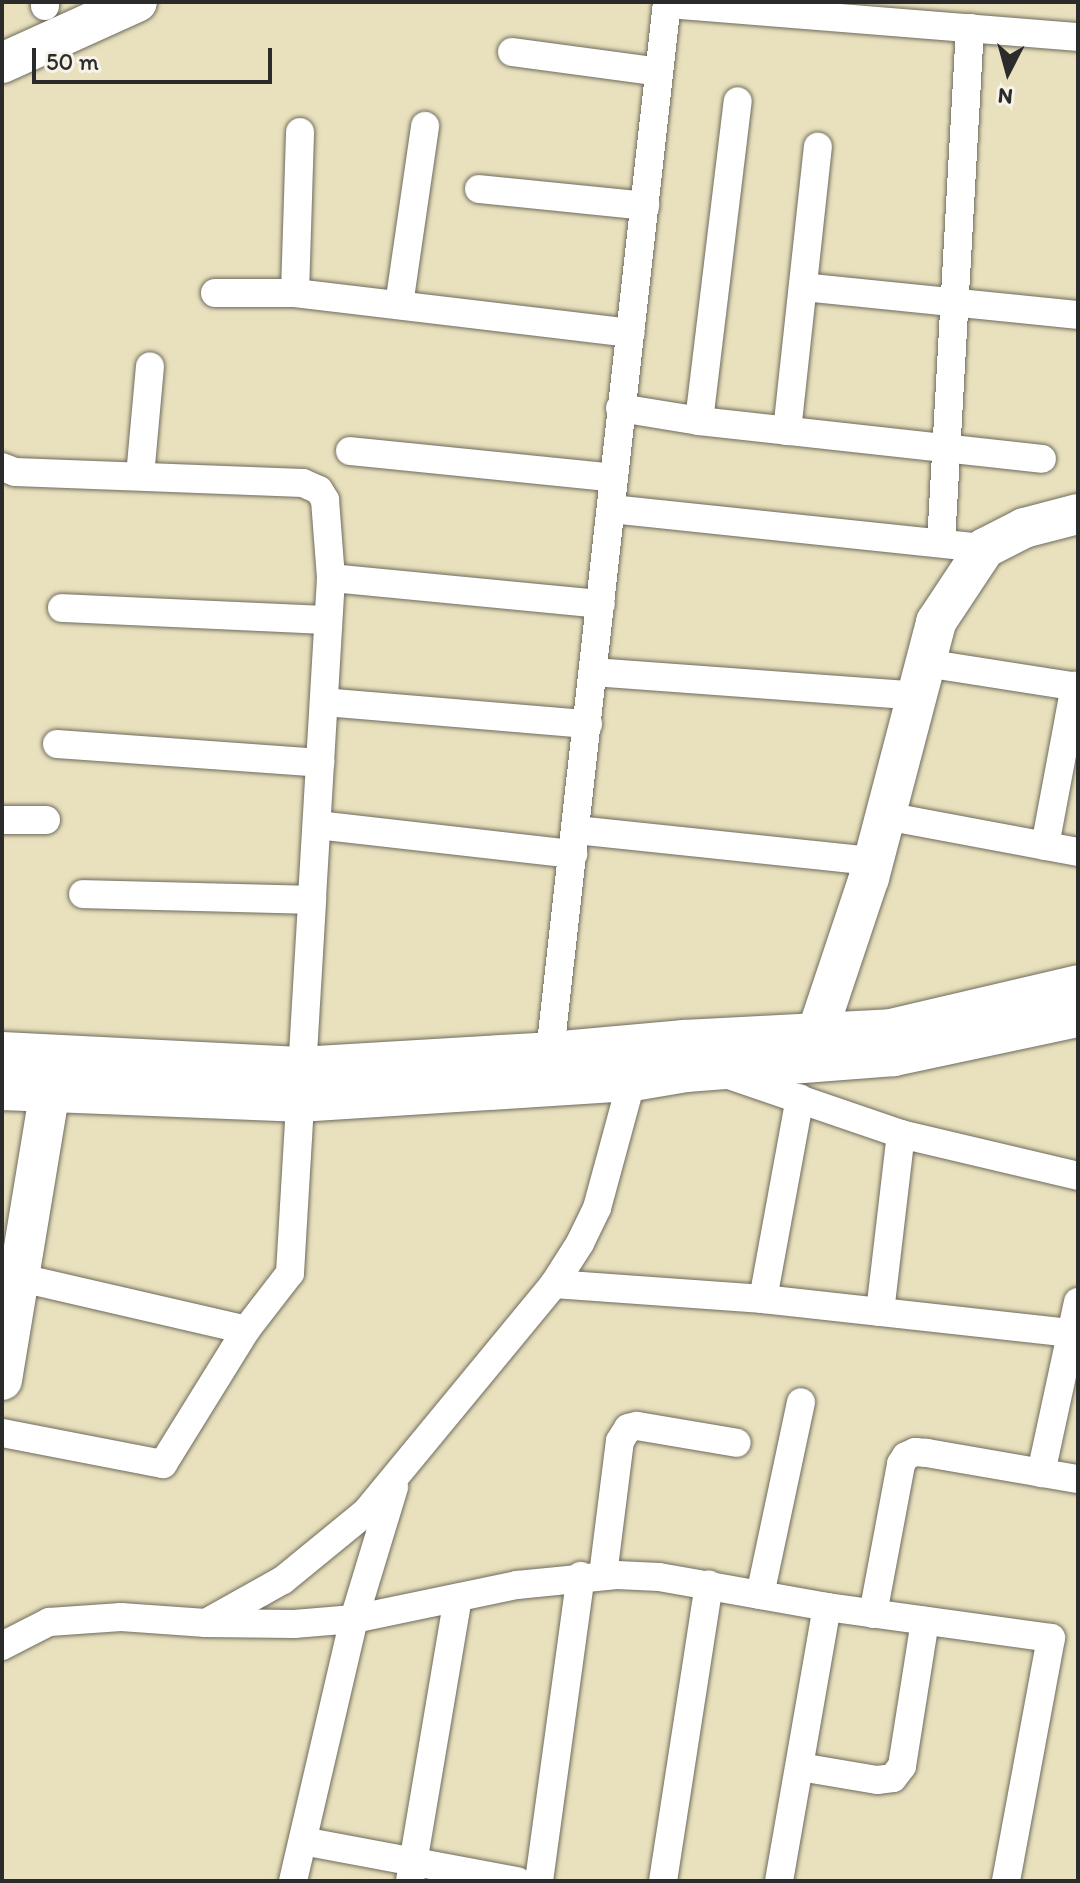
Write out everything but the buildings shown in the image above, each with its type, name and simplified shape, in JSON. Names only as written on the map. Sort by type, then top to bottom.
[{"type":"main road","points":[[2,63],[137,2]]},
{"type":"main road","points":[[810,1064],[886,816],[936,622],[985,548],[1024,528],[1078,514]]},
{"type":"main road","points":[[2,1052],[53,1073],[299,1084],[636,1063],[810,1064],[891,1029],[1078,985]]},
{"type":"main road","points":[[636,1063],[686,1072],[894,1056],[1078,1017]]},
{"type":"main road","points":[[2,1090],[53,1073]]},
{"type":"main road","points":[[2,1380],[13,1271],[53,1073]]},
{"type":"street","points":[[549,1069],[667,3],[802,8],[1078,37]]},
{"type":"street","points":[[941,543],[970,28]]},
{"type":"street","points":[[512,52],[659,72]]},
{"type":"street","points":[[699,421],[738,101]]},
{"type":"street","points":[[399,305],[425,126]]},
{"type":"street","points":[[295,293],[300,132]]},
{"type":"street","points":[[787,431],[818,147]]},
{"type":"street","points":[[479,189],[645,206]]},
{"type":"street","points":[[803,287],[1078,315]]},
{"type":"street","points":[[215,293],[295,293],[631,333]]},
{"type":"street","points":[[140,476],[150,366]]},
{"type":"street","points":[[620,408],[699,421],[1042,459]]},
{"type":"street","points":[[350,451],[614,478]]},
{"type":"street","points":[[2,467],[15,472],[311,486],[325,500],[331,578],[290,1273],[246,1330],[163,1464],[2,1433]]},
{"type":"street","points":[[611,509],[985,548]]},
{"type":"street","points":[[331,578],[601,604]]},
{"type":"street","points":[[62,608],[328,620]]},
{"type":"street","points":[[593,672],[921,679],[1077,686],[1045,846]]},
{"type":"street","points":[[324,702],[588,724]]},
{"type":"street","points":[[57,744],[320,763]]},
{"type":"street","points":[[886,816],[1078,852]]},
{"type":"street","points":[[2,820],[46,820]]},
{"type":"street","points":[[317,825],[873,861]]},
{"type":"street","points":[[83,894],[312,900]]},
{"type":"street","points":[[206,1623],[283,1580],[366,1512],[554,1284],[597,1208],[636,1063]]},
{"type":"street","points":[[763,1299],[810,1064],[901,1134],[1078,1176]]},
{"type":"street","points":[[880,1312],[901,1134]]},
{"type":"street","points":[[13,1271],[246,1330]]},
{"type":"street","points":[[554,1284],[763,1299],[1071,1333]]},
{"type":"street","points":[[1041,1473],[1078,1302]]},
{"type":"street","points":[[760,1595],[801,1402]]},
{"type":"street","points":[[539,1881],[592,1576],[620,1441],[628,1428],[637,1426],[737,1443]]},
{"type":"street","points":[[873,1614],[901,1464],[906,1456],[915,1452],[927,1453],[1078,1479]]},
{"type":"street","points":[[293,1881],[354,1619],[397,1475]]},
{"type":"street","points":[[2,1646],[49,1622],[121,1617],[206,1623],[294,1624],[354,1619],[517,1585],[592,1576],[659,1577],[827,1607],[1051,1638],[1006,1881]]},
{"type":"street","points":[[663,1881],[709,1585]]},
{"type":"street","points":[[412,1871],[458,1598]]},
{"type":"street","points":[[779,1881],[827,1607]]},
{"type":"street","points":[[800,1767],[877,1780],[893,1778],[902,1766],[925,1621]]},
{"type":"street","points":[[303,1841],[412,1871],[517,1881]]}]
